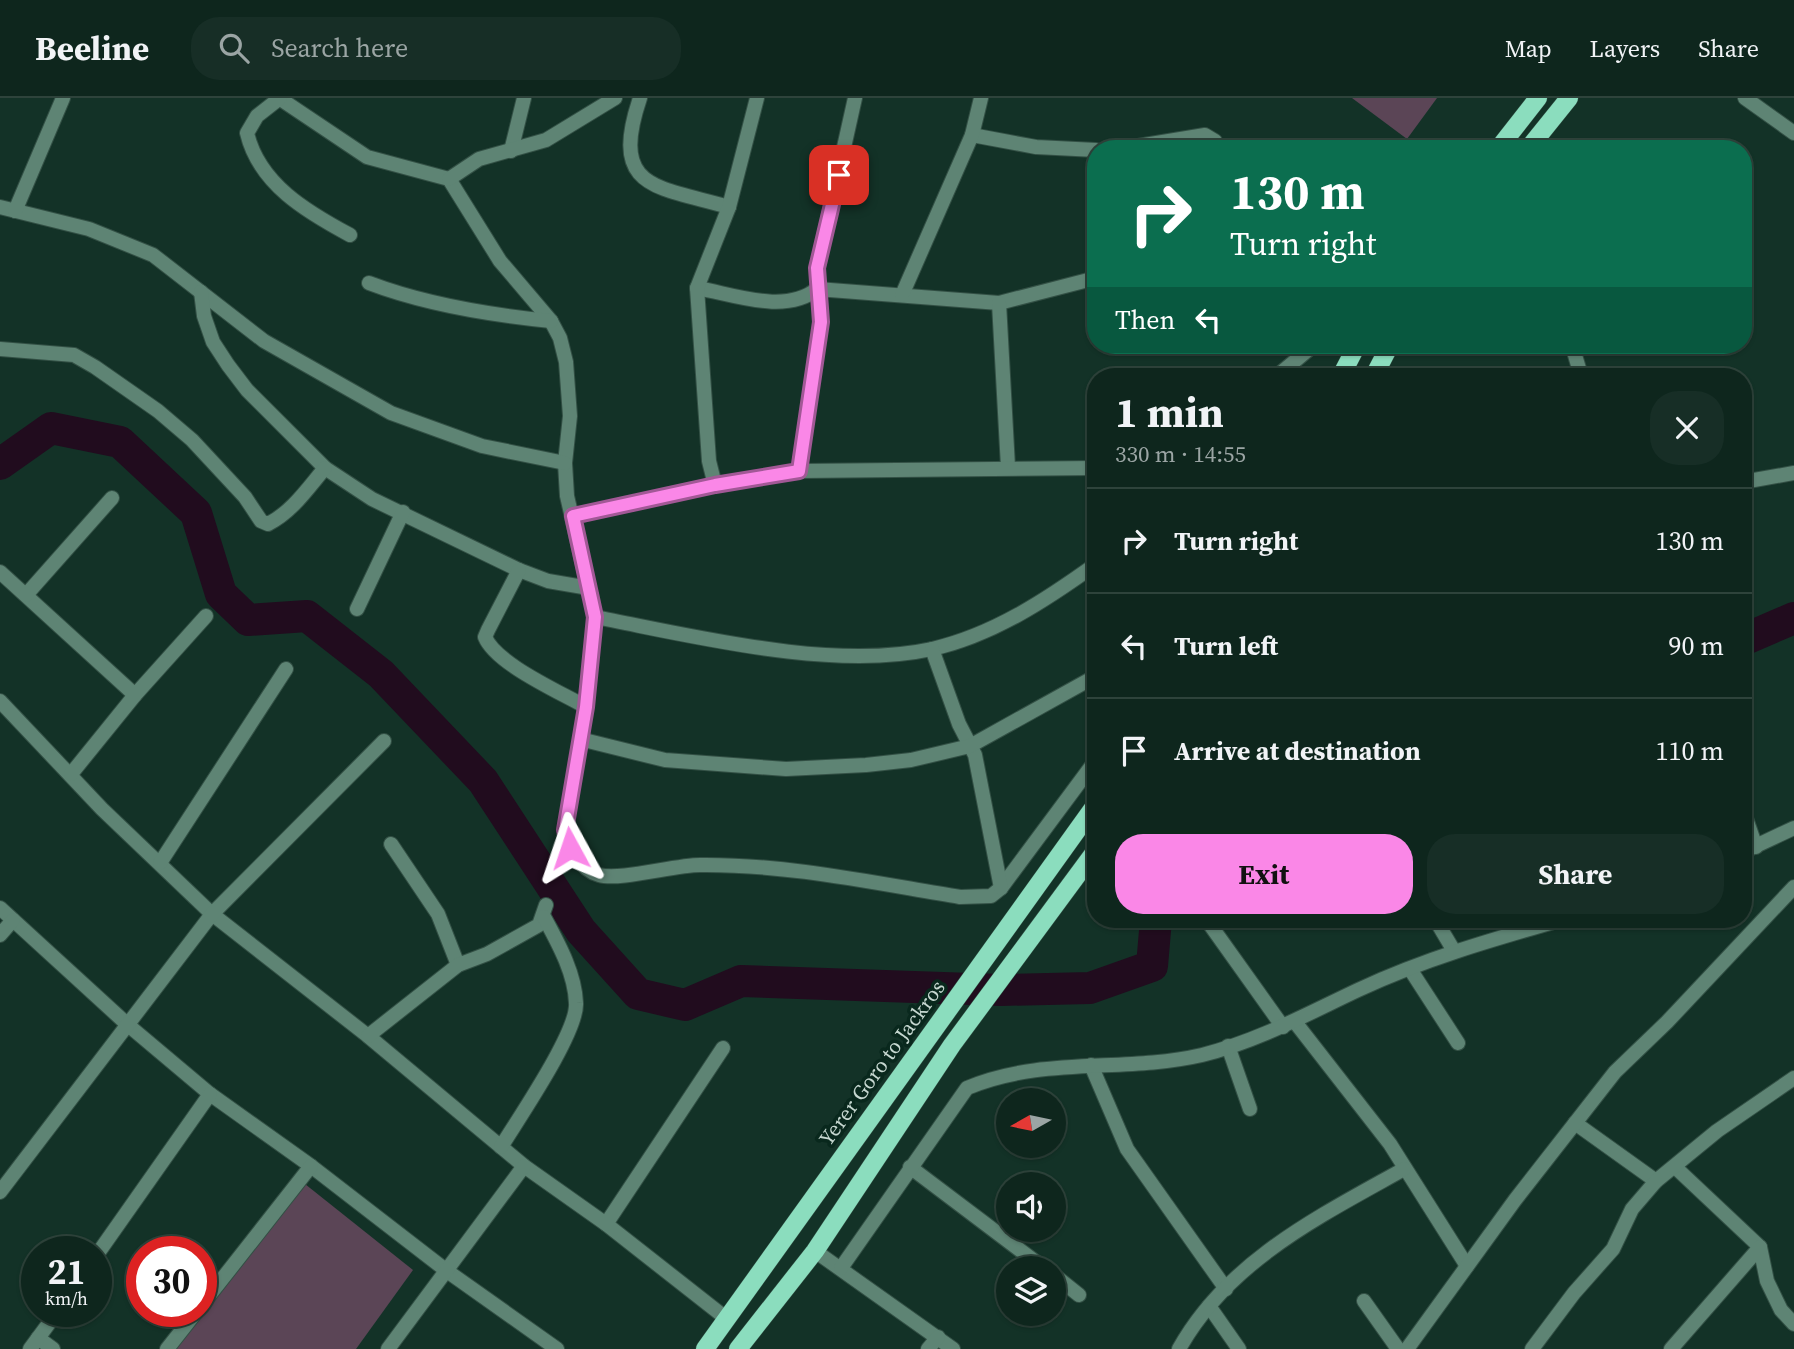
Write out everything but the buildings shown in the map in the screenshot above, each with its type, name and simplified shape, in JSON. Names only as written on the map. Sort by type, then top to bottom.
[{"type":"main road","points":[[1505,140],[1538,98]]},
{"type":"main road","points":[[1535,140],[1569,98]]},
{"type":"main road","name":"Yerer Goro to Jackros","points":[[705,1349],[1087,817]]},
{"type":"main road","points":[[746,1346],[833,1225],[952,1045],[1087,861]]},
{"type":"street","points":[[63,98],[7,209],[119,239],[153,255],[264,341],[391,413],[482,446],[565,463]]},
{"type":"street","points":[[350,235],[300,208],[251,152],[247,133],[257,116],[279,98],[367,157],[449,179],[500,261],[551,321],[560,338],[570,415],[565,463],[567,496],[595,617],[586,707],[565,830],[570,848],[589,871],[600,876],[698,865],[810,874],[960,897],[991,897],[1001,888],[1087,772]]},
{"type":"street","points":[[511,151],[524,98]]},
{"type":"street","points":[[449,179],[479,159],[546,139],[615,98]]},
{"type":"street","points":[[640,98],[629,131],[630,156],[636,174],[650,184],[729,207]]},
{"type":"street","points":[[715,485],[709,461],[697,288],[729,207],[757,98]]},
{"type":"street","points":[[799,471],[821,322],[817,268],[855,98]]},
{"type":"street","points":[[902,295],[972,135],[981,98]]},
{"type":"street","points":[[1745,98],[1794,133]]},
{"type":"street","points":[[972,135],[1036,148],[1087,150]]},
{"type":"street","points":[[1175,140],[1205,135],[1213,140]]},
{"type":"street","points":[[697,288],[775,302],[803,298],[817,289],[999,303],[1087,280]]},
{"type":"street","points":[[369,283],[401,295],[499,316],[551,321]]},
{"type":"street","points":[[201,292],[204,316],[214,342],[228,365],[247,390],[325,468],[372,499],[519,570],[548,580],[590,588]]},
{"type":"street","points":[[999,303],[1008,467]]},
{"type":"street","points":[[0,349],[74,355],[95,367],[158,411],[192,440],[245,497],[261,521],[268,524],[295,504],[325,468]]},
{"type":"street","points":[[1287,368],[1303,354]]},
{"type":"street","points":[[573,516],[715,485],[799,471],[1087,468]]},
{"type":"street","points":[[1752,480],[1794,473]]},
{"type":"street","points":[[26,594],[112,498]]},
{"type":"street","points":[[357,609],[403,512]]},
{"type":"street","points":[[519,570],[488,630],[485,638],[488,645],[500,656],[586,707]]},
{"type":"street","points":[[595,617],[811,653],[884,654],[932,649],[1015,618],[1087,570]]},
{"type":"street","points":[[0,572],[135,695]]},
{"type":"street","points":[[71,774],[135,695],[206,616]]},
{"type":"street","points":[[932,649],[979,771],[1001,888]]},
{"type":"street","points":[[160,863],[286,670]]},
{"type":"street","points":[[580,739],[665,761],[786,769],[888,763],[971,746],[1087,681]]},
{"type":"street","points":[[0,701],[102,809],[212,914],[368,1035],[524,1166],[606,1224],[727,1319]]},
{"type":"street","points":[[0,1192],[212,914],[384,741]]},
{"type":"street","points":[[1752,848],[1794,828]]},
{"type":"street","points":[[391,844],[438,914],[457,965]]},
{"type":"street","points":[[1407,1349],[1615,1072],[1667,1022],[1794,887]]},
{"type":"street","points":[[0,908],[128,1025],[210,1094],[312,1166],[537,1343],[558,1349]]},
{"type":"street","points":[[368,1035],[457,965],[513,941],[539,925],[545,911],[571,978],[577,1005],[565,1037],[501,1147]]},
{"type":"street","points":[[0,935],[13,920]]},
{"type":"street","points":[[1213,928],[1289,1025],[1390,1144],[1467,1266]]},
{"type":"street","points":[[1440,928],[1454,951]]},
{"type":"street","points":[[841,1268],[967,1088],[989,1079],[1078,1064],[1144,1064],[1202,1055],[1289,1025],[1359,989],[1454,951],[1533,928]]},
{"type":"street","points":[[1410,969],[1458,1043]]},
{"type":"street","points":[[1228,1046],[1250,1110]]},
{"type":"street","points":[[606,1224],[723,1048]]},
{"type":"street","points":[[1091,1065],[1127,1149],[1226,1289]]},
{"type":"street","points":[[1532,1349],[1574,1293],[1613,1249],[1632,1209],[1656,1181],[1717,1130],[1794,1078]]},
{"type":"street","points":[[110,1236],[210,1094]]},
{"type":"street","points":[[1575,1122],[1656,1181]]},
{"type":"street","points":[[217,1286],[312,1166]]},
{"type":"street","points":[[388,1349],[524,1166]]},
{"type":"street","points":[[910,1167],[1028,1256]]},
{"type":"street","points":[[1675,1167],[1760,1247],[1767,1281],[1781,1310],[1794,1324]]},
{"type":"street","points":[[1179,1349],[1209,1306],[1270,1246],[1404,1169]]},
{"type":"street","points":[[1671,1349],[1760,1247]]},
{"type":"street","points":[[815,1251],[953,1349]]},
{"type":"street","points":[[1066,1284],[1079,1294]]},
{"type":"street","points":[[1364,1301],[1398,1349]]},
{"type":"street","points":[[1209,1306],[1239,1349]]},
{"type":"street","points":[[46,1327],[34,1343],[53,1349]]},
{"type":"street","points":[[167,1349],[184,1327]]},
{"type":"street","points":[[928,1349],[937,1337]]},
{"type":"shaded area","points":[[1352,98],[1437,98],[1407,139]]},
{"type":"shaded area","points":[[305,1184],[413,1270],[356,1349],[173,1349],[191,1327],[217,1327],[217,1294]]},
{"type":"waterway","points":[[0,464],[51,428],[120,442],[196,513],[221,594],[248,620],[307,616],[381,674],[483,781],[581,931],[638,994],[685,1005],[741,981],[1001,990],[1090,988],[1152,966],[1155,928]]},
{"type":"waterway","points":[[1752,636],[1794,618]]},
{"type":"route","points":[[570,848],[565,830],[586,707],[595,617],[573,516],[715,485],[799,471],[814,352],[821,322],[817,268],[839,175]]}]
